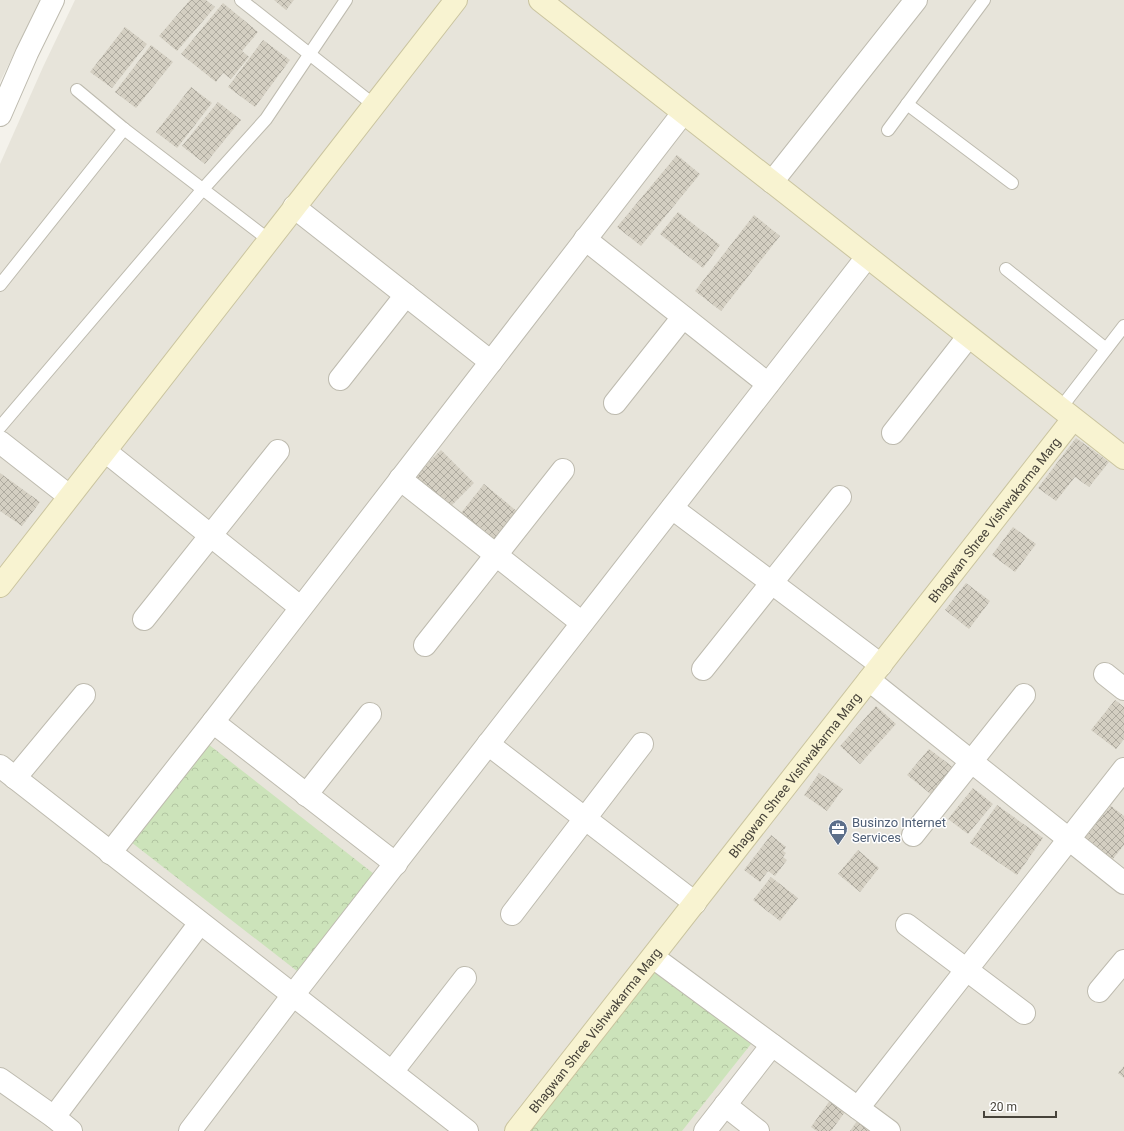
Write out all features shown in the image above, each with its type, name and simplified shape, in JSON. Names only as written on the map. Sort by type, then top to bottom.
[{"type":"street","points":[[0,116],[52,0]]},
{"type":"street","points":[[0,586],[456,0]]},
{"type":"street","points":[[540,0],[1124,458]]},
{"type":"street","points":[[772,182],[916,0]]},
{"type":"street","points":[[110,853],[213,722],[300,607],[683,113]]},
{"type":"street","points":[[294,207],[491,362]]},
{"type":"street","points":[[585,239],[768,384]]},
{"type":"street","points":[[190,1131],[293,995],[867,257]]},
{"type":"street","points":[[340,379],[406,295]]},
{"type":"street","points":[[615,403],[683,317]]},
{"type":"street","points":[[893,432],[968,337]]},
{"type":"street","name":"Bhagwan Shree Vishwakarma Marg","points":[[516,1131],[875,673],[1067,414]]},
{"type":"street","points":[[0,442],[69,496]]},
{"type":"street","points":[[144,619],[278,450]]},
{"type":"street","points":[[105,451],[300,607]]},
{"type":"street","points":[[425,645],[563,470]]},
{"type":"street","points":[[400,479],[497,554],[582,623]]},
{"type":"street","points":[[703,670],[840,498]]},
{"type":"street","points":[[672,508],[772,583],[875,673],[971,761],[1124,883]]},
{"type":"street","points":[[1105,674],[1124,689]]},
{"type":"street","points":[[84,695],[7,772],[467,1131]]},
{"type":"street","points":[[913,835],[1024,695]]},
{"type":"street","points":[[306,795],[370,714]]},
{"type":"street","points":[[213,722],[396,864]]},
{"type":"street","points":[[488,744],[695,903]]},
{"type":"street","points":[[512,914],[642,744]]},
{"type":"street","points":[[858,1108],[1124,769]]},
{"type":"street","points":[[54,1116],[200,923]]},
{"type":"street","points":[[907,925],[1024,1013]]},
{"type":"street","points":[[652,957],[889,1131]]},
{"type":"street","points":[[1099,991],[1124,961]]},
{"type":"street","points":[[392,1072],[465,978]]},
{"type":"street","points":[[705,1131],[772,1045]]},
{"type":"street","points":[[0,1079],[54,1116],[71,1131]]},
{"type":"street","points":[[725,1105],[758,1131]]},
{"type":"lane","points":[[241,0],[374,105]]},
{"type":"lane","points":[[0,427],[203,189],[266,119],[346,0]]},
{"type":"lane","points":[[888,130],[984,0]]},
{"type":"lane","points":[[78,90],[124,129],[269,240]]},
{"type":"lane","points":[[907,104],[1012,183]]},
{"type":"lane","points":[[0,286],[124,129]]},
{"type":"lane","points":[[1006,268],[1106,349]]},
{"type":"lane","points":[[1067,414],[1106,349],[1124,326]]},
{"type":"shaded area","points":[[0,0],[40,0],[0,82]]},
{"type":"shaded area","points":[[75,0],[1124,0],[1124,1131],[0,1131],[0,164],[43,67]]},
{"type":"green space","points":[[208,744],[374,874],[297,971],[131,842]]},
{"type":"green space","points":[[653,967],[751,1044],[682,1131],[523,1131]]},
{"type":"building","points":[[190,0],[206,0],[215,7],[177,51],[159,36]]},
{"type":"building","points":[[274,0],[294,0],[286,10]]},
{"type":"building","points":[[223,3],[258,32],[242,51],[249,57],[231,79],[223,73],[216,82],[181,54]]},
{"type":"building","points":[[125,27],[147,44],[112,88],[90,72]]},
{"type":"building","points":[[263,40],[290,60],[255,107],[228,87]]},
{"type":"building","points":[[151,45],[173,62],[136,108],[115,92]]},
{"type":"building","points":[[191,87],[212,103],[177,148],[156,132]]},
{"type":"building","points":[[218,102],[241,120],[205,164],[182,146]]},
{"type":"building","points":[[677,155],[700,174],[641,246],[617,227]]},
{"type":"building","points":[[678,212],[720,245],[703,268],[660,234]]},
{"type":"building","points":[[754,215],[780,236],[721,311],[695,291]]},
{"type":"building","points":[[1076,438],[1109,462],[1089,487],[1075,477],[1056,501],[1038,488]]},
{"type":"building","points":[[441,450],[474,483],[448,509],[415,476]]},
{"type":"building","points":[[0,473],[40,502],[22,526],[0,511]]},
{"type":"building","points":[[484,484],[519,513],[496,542],[461,513]]},
{"type":"building","points":[[1013,527],[1036,544],[1015,572],[992,555]]},
{"type":"building","points":[[966,583],[990,601],[969,629],[945,610]]},
{"type":"building","points":[[1115,700],[1124,707],[1124,739],[1116,749],[1091,730]]},
{"type":"building","points":[[876,706],[896,724],[860,764],[840,746]]},
{"type":"building","points":[[929,749],[954,768],[932,795],[907,775]]},
{"type":"building","points":[[819,773],[843,789],[827,811],[804,795]]},
{"type":"building","points":[[973,788],[993,804],[968,834],[948,819]]},
{"type":"building","points":[[997,805],[1043,838],[1017,875],[970,843]]},
{"type":"building","points":[[1111,806],[1124,816],[1124,845],[1112,860],[1085,837]]},
{"type":"building","points":[[771,835],[786,847],[783,851],[786,853],[783,857],[787,860],[775,876],[768,871],[760,882],[744,870]]},
{"type":"building","points":[[858,850],[879,868],[860,892],[838,874]]},
{"type":"building","points":[[771,877],[798,898],[780,921],[753,900]]},
{"type":"building","points":[[1124,1066],[1124,1078],[1118,1073]]},
{"type":"building","points":[[833,1096],[848,1108],[831,1131],[817,1131],[811,1127]]},
{"type":"building","points":[[862,1114],[887,1131],[850,1131]]},
{"type":"place","name":"Businzo Internet Services","points":[[838,846]]}]
